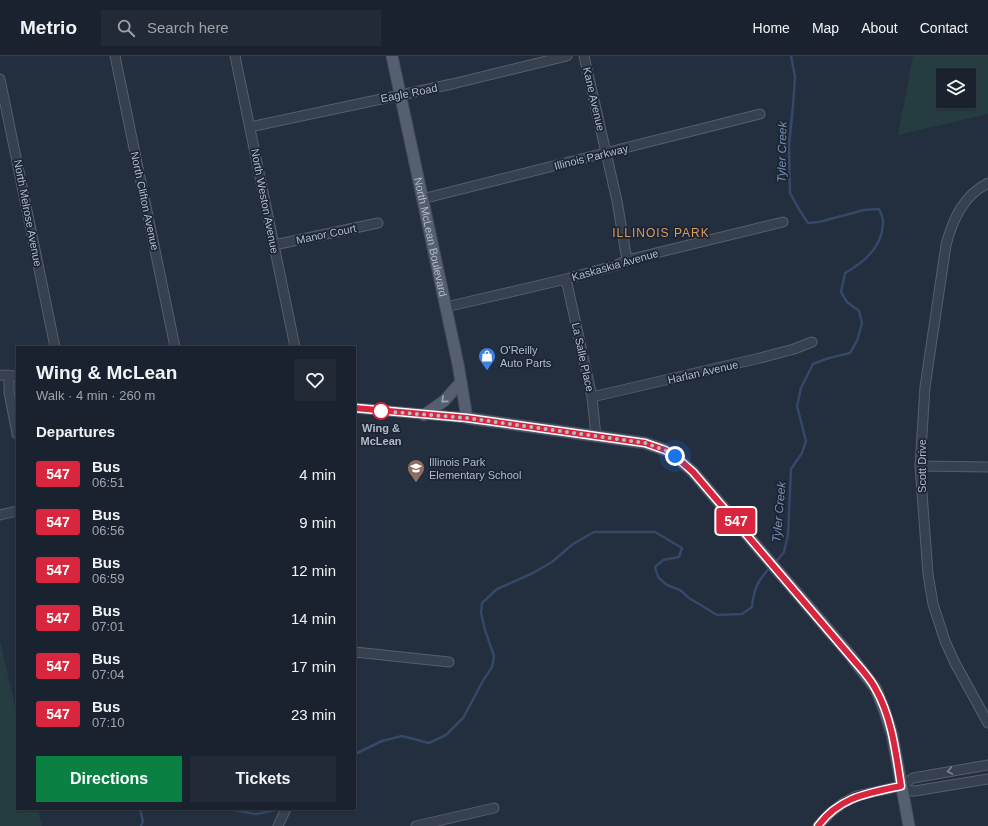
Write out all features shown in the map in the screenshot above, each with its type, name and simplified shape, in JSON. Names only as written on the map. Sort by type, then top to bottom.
[{"type":"main road","name":"North McLean Boulevard","points":[[392,56],[446,307],[467,418]]},
{"type":"main road","points":[[424,415],[444,401],[461,382]]},
{"type":"main road","points":[[467,418],[645,443],[665,450],[675,456],[693,472],[850,655],[876,689],[892,734],[909,826]]},
{"type":"street","name":"North Clifton Avenue","points":[[115,56],[175,346]]},
{"type":"street","name":"North Weston Avenue","points":[[235,56],[295,346]]},
{"type":"street","name":"Eagle Road","points":[[250,127],[452,84],[567,56]]},
{"type":"street","name":"Kane Avenue","points":[[584,56],[617,201],[627,260]]},
{"type":"street","name":"North Melrose Avenue","points":[[0,79],[55,346]]},
{"type":"street","name":"Illinois Parkway","points":[[422,198],[760,114]]},
{"type":"street","name":"Scott Drive","points":[[988,183],[975,192],[965,202],[952,224],[946,245],[925,387],[920,466],[928,574],[933,604],[945,641],[955,663],[988,723]]},
{"type":"street","name":"Kaskaskia Avenue","points":[[446,307],[566,279],[627,260],[783,222]]},
{"type":"street","name":"Manor Court","points":[[274,245],[378,223]]},
{"type":"street","name":"La Salle Place","points":[[566,279],[592,397],[596,436]]},
{"type":"street","name":"Harlan Avenue","points":[[592,397],[760,358],[794,349],[812,342]]},
{"type":"street","points":[[9,375],[9,392],[16,429]]},
{"type":"street","points":[[356,408],[467,418]]},
{"type":"street","points":[[920,466],[988,467]]},
{"type":"street","points":[[0,515],[16,511]]},
{"type":"street","points":[[356,652],[449,662]]},
{"type":"street","points":[[818,826],[830,813],[843,803],[856,796],[901,786],[913,778],[988,765]]},
{"type":"street","points":[[901,786],[911,791],[915,791],[988,779]]},
{"type":"street","points":[[416,826],[494,808]]},
{"type":"street","points":[[279,824],[286,810]]},
{"type":"green space","points":[[913,56],[988,56],[988,114],[898,135]]},
{"type":"green space","points":[[0,641],[16,711],[16,810],[38,810],[42,826],[0,826]]},
{"type":"waterway","name":"Tyler Creek","points":[[775,563],[784,552],[788,535],[791,469],[802,453],[806,441],[797,406],[801,388],[813,364],[850,353],[857,341],[862,323],[859,311],[847,302],[841,292],[845,273],[865,259],[875,247],[882,232],[883,222],[879,209],[864,210],[819,222],[808,223],[790,193],[789,145],[795,77],[791,56]]},
{"type":"waterway","name":"Tyler Creek","points":[[356,754],[382,741],[402,736],[429,743],[446,735],[463,718],[492,667],[494,656],[481,613],[482,603],[497,589],[531,574],[552,562],[573,544],[594,532],[655,532],[682,548],[679,557],[663,560],[655,567],[658,577],[667,585],[680,590],[689,598],[717,615],[742,614],[752,607],[757,585],[771,566]]},
{"type":"waterway","name":"Tyler Creek","points":[[140,810],[143,821],[141,826]]},
{"type":"waterway","name":"Tyler Creek","points":[[234,810],[256,814],[277,810]]},
{"type":"bus line","name":"547","points":[[356,408],[467,418],[645,443],[665,450],[686,465],[711,492],[863,671],[876,689],[885,712],[892,734],[901,786],[856,796],[843,803],[830,813],[818,826]]},
{"type":"place","name":"O'Reilly Auto Parts","points":[[487,371]]},
{"type":"place","name":"Wing & McLean","points":[[381,411]]},
{"type":"place","name":"Illinois Park Elementary School","points":[[416,483]]},
{"type":"district","name":"ILLINOIS PARK","points":[[661,233]]},
{"type":"route","points":[[381,411],[467,418],[645,443],[665,450],[675,456]]}]
